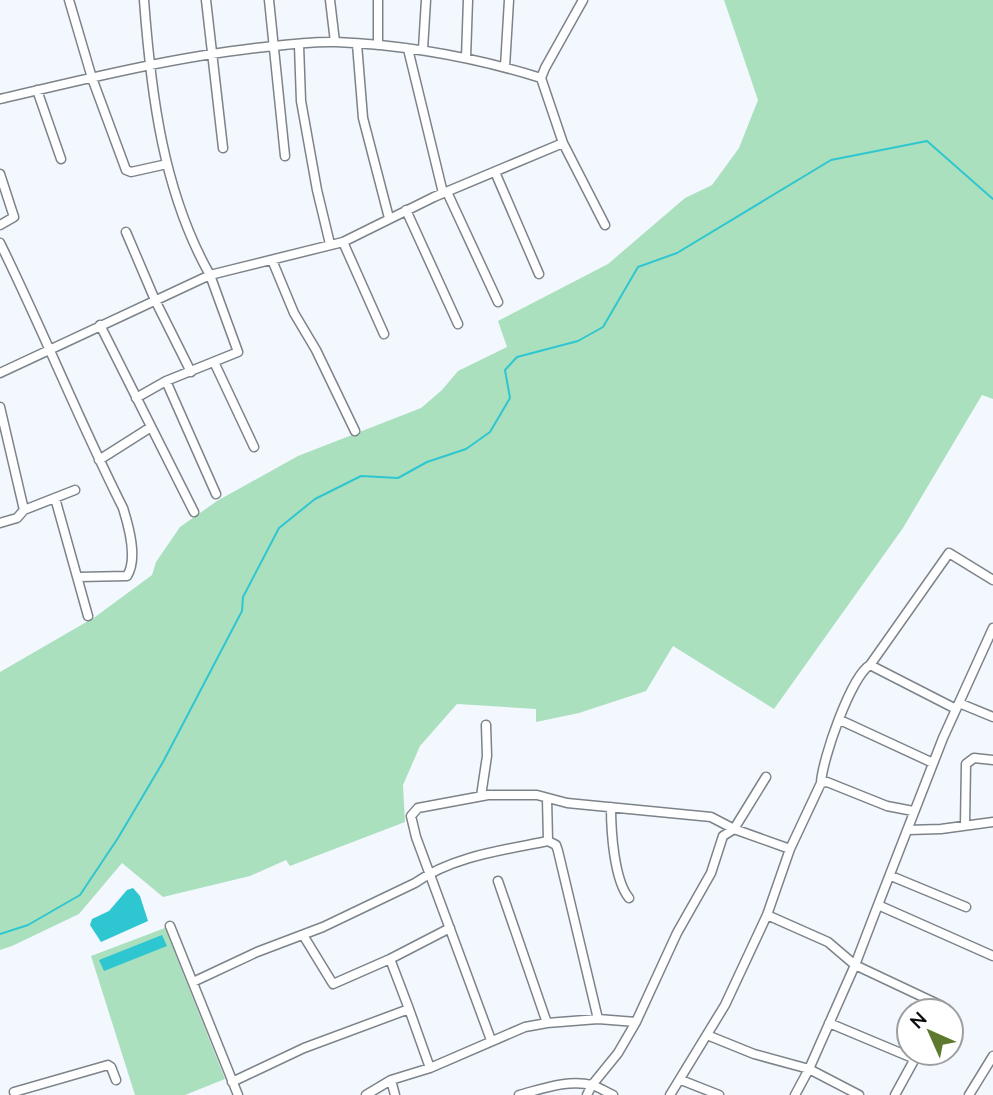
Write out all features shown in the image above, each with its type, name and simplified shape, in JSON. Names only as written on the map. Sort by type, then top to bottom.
[{"type":"street","points":[[69,0],[92,78],[126,170],[131,172],[167,164]]},
{"type":"street","points":[[136,398],[166,381],[238,352],[210,275],[197,254],[181,212],[167,164],[149,64],[144,0]]},
{"type":"street","points":[[206,0],[223,148]]},
{"type":"street","points":[[269,0],[285,156]]},
{"type":"street","points":[[330,0],[335,42]]},
{"type":"street","points":[[378,0],[378,45]]},
{"type":"street","points":[[423,49],[426,0]]},
{"type":"street","points":[[466,58],[468,0]]},
{"type":"street","points":[[505,67],[509,0]]},
{"type":"street","points":[[583,0],[541,78],[563,143],[605,225]]},
{"type":"street","points":[[0,99],[149,64],[212,53],[335,42],[423,49],[541,78]]},
{"type":"street","points":[[357,44],[363,118],[389,218]]},
{"type":"street","points":[[299,45],[301,101],[330,244]]},
{"type":"street","points":[[408,49],[445,192],[498,302]]},
{"type":"street","points":[[37,90],[61,159]]},
{"type":"street","points":[[0,373],[210,275],[343,242],[445,192],[563,143]]},
{"type":"street","points":[[495,172],[539,274]]},
{"type":"street","points":[[0,174],[14,217],[0,225]]},
{"type":"street","points":[[406,210],[458,324]]},
{"type":"street","points":[[126,232],[155,300],[191,372]]},
{"type":"street","points":[[343,242],[384,334]]},
{"type":"street","points":[[0,243],[128,524],[131,570],[127,576],[78,577]]},
{"type":"street","points":[[272,260],[294,313],[316,350],[355,431]]},
{"type":"street","points":[[100,325],[194,512]]},
{"type":"street","points":[[214,362],[254,447]]},
{"type":"street","points":[[166,381],[216,494]]},
{"type":"street","points":[[0,407],[24,510]]},
{"type":"street","points":[[99,460],[151,427]]},
{"type":"street","points":[[0,523],[18,518],[24,510],[75,491]]},
{"type":"street","points":[[55,498],[88,616]]},
{"type":"street","points":[[670,1095],[725,1006],[767,915],[790,849],[821,783],[827,749],[851,691],[864,669],[870,665],[949,553],[993,580]]},
{"type":"street","points":[[795,1095],[855,965],[891,876],[913,811],[993,628]]},
{"type":"street","points":[[870,665],[957,706],[993,717]]},
{"type":"street","points":[[840,720],[933,763]]},
{"type":"street","points":[[481,796],[487,755],[486,725]]},
{"type":"street","points":[[965,825],[966,764],[974,758],[993,760]]},
{"type":"street","points":[[587,1095],[618,1054],[636,1022],[677,933],[711,873],[723,836],[734,829],[766,777]]},
{"type":"street","points":[[821,783],[827,782],[887,806],[913,811]]},
{"type":"street","points":[[491,1040],[429,873],[411,816],[418,808],[481,796],[537,795],[567,803],[711,817],[734,829],[790,849]]},
{"type":"street","points":[[547,798],[548,841]]},
{"type":"street","points":[[611,807],[617,865],[623,891],[629,898]]},
{"type":"street","points":[[908,830],[993,822]]},
{"type":"street","points":[[193,982],[303,935],[415,883],[429,873],[484,853],[548,841],[556,845],[558,851],[598,1019]]},
{"type":"street","points":[[891,876],[966,906]]},
{"type":"street","points":[[498,881],[547,1023]]},
{"type":"street","points":[[878,905],[993,956]]},
{"type":"street","points":[[767,915],[828,942],[855,965],[924,997]]},
{"type":"street","points":[[170,926],[238,1095]]},
{"type":"street","points":[[303,935],[333,984],[450,928]]},
{"type":"street","points":[[390,959],[430,1068]]},
{"type":"street","points":[[232,1082],[304,1048],[409,1009]]},
{"type":"street","points":[[366,1095],[391,1080],[430,1068],[525,1027],[598,1019],[636,1022]]},
{"type":"street","points":[[829,1023],[895,1048]]},
{"type":"street","points":[[707,1035],[754,1054],[809,1069],[859,1095]]},
{"type":"street","points":[[969,1095],[993,1056]]},
{"type":"street","points":[[14,1092],[108,1065],[116,1080]]},
{"type":"street","points":[[895,1095],[910,1067]]},
{"type":"street","points":[[391,1080],[395,1095]]},
{"type":"street","points":[[681,1080],[719,1095]]},
{"type":"street","points":[[519,1095],[555,1085],[592,1085],[613,1095]]},
{"type":"green space","points":[[724,0],[993,0],[993,399],[982,395],[903,528],[774,709],[673,646],[646,691],[579,713],[536,722],[536,709],[457,704],[420,746],[403,785],[405,822],[290,866],[286,860],[250,876],[163,897],[122,863],[79,914],[0,950],[0,672],[95,617],[152,575],[156,562],[180,527],[217,501],[298,456],[421,408],[442,390],[458,371],[507,347],[498,321],[608,264],[685,198],[712,185],[739,148],[758,100]]},
{"type":"green space","points":[[165,928],[225,1079],[185,1095],[135,1095],[91,956]]},
{"type":"water","points":[[133,888],[140,896],[148,921],[101,942],[90,925],[92,919],[109,911],[127,890]]},
{"type":"water","points":[[162,935],[167,946],[104,971],[99,960]]},
{"type":"waterway","points":[[0,934],[28,925],[80,895],[163,762],[242,611],[243,597],[279,528],[315,499],[361,476],[398,478],[427,462],[466,449],[490,432],[510,398],[505,370],[517,357],[578,341],[603,327],[638,267],[677,253],[831,160],[927,141],[993,199]]}]
